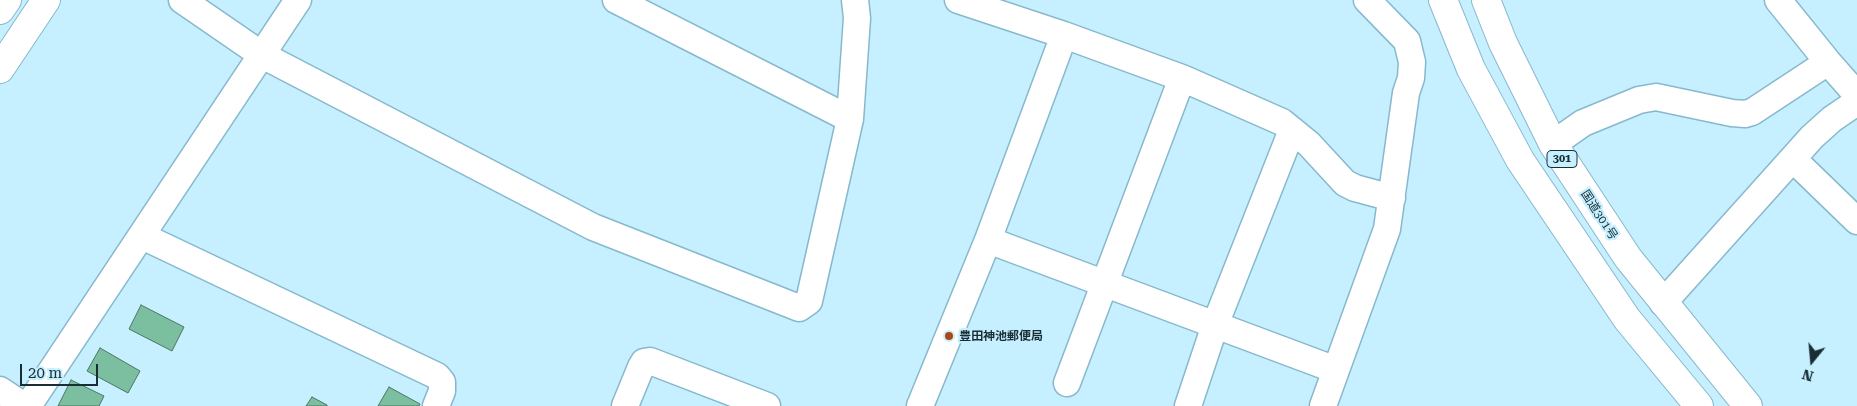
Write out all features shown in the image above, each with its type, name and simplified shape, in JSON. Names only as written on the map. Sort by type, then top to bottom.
[{"type":"main road","points":[[0,10],[7,0]]},
{"type":"main road","points":[[0,69],[46,0]]},
{"type":"main road","name":"301","points":[[1443,0],[1471,69],[1520,160],[1627,319],[1699,406]]},
{"type":"main road","name":"国道301号","points":[[1486,0],[1503,43],[1553,144],[1628,258],[1748,406]]},
{"type":"street","points":[[182,0],[262,55],[593,227],[799,308],[809,301],[850,120],[857,18],[855,0]]},
{"type":"street","points":[[28,406],[298,0]]},
{"type":"street","points":[[616,0],[850,120]]},
{"type":"street","points":[[958,0],[1182,78],[1282,122],[1309,144],[1345,183],[1355,188],[1392,198]]},
{"type":"street","points":[[1323,406],[1387,229],[1406,93],[1412,78],[1412,62],[1407,40],[1367,0]]},
{"type":"street","points":[[1778,0],[1857,95]]},
{"type":"street","points":[[920,406],[988,240],[1064,36]]},
{"type":"street","points":[[1553,144],[1583,123],[1638,100],[1656,97],[1732,114],[1752,112],[1828,62]]},
{"type":"street","points":[[1067,383],[1182,78]]},
{"type":"street","points":[[1663,303],[1812,138],[1832,119],[1857,102]]},
{"type":"street","points":[[1188,406],[1215,325],[1292,130]]},
{"type":"street","points":[[1794,160],[1857,222]]},
{"type":"street","points":[[142,236],[437,376],[442,382],[442,391],[436,406]]},
{"type":"street","points":[[988,240],[1336,370]]},
{"type":"street","points":[[624,406],[641,366],[644,362],[650,361],[767,406]]},
{"type":"street","points":[[0,390],[24,406]]},
{"type":"building","points":[[141,305],[184,327],[172,351],[129,329]]},
{"type":"building","points":[[100,348],[140,371],[128,393],[87,371]]},
{"type":"building","points":[[71,380],[104,396],[99,406],[58,406]]},
{"type":"building","points":[[389,387],[420,404],[419,406],[378,406]]},
{"type":"building","points":[[312,397],[327,405],[327,406],[306,406]]},
{"type":"place","name":"豊田神池郵便局","points":[[949,336]]}]
